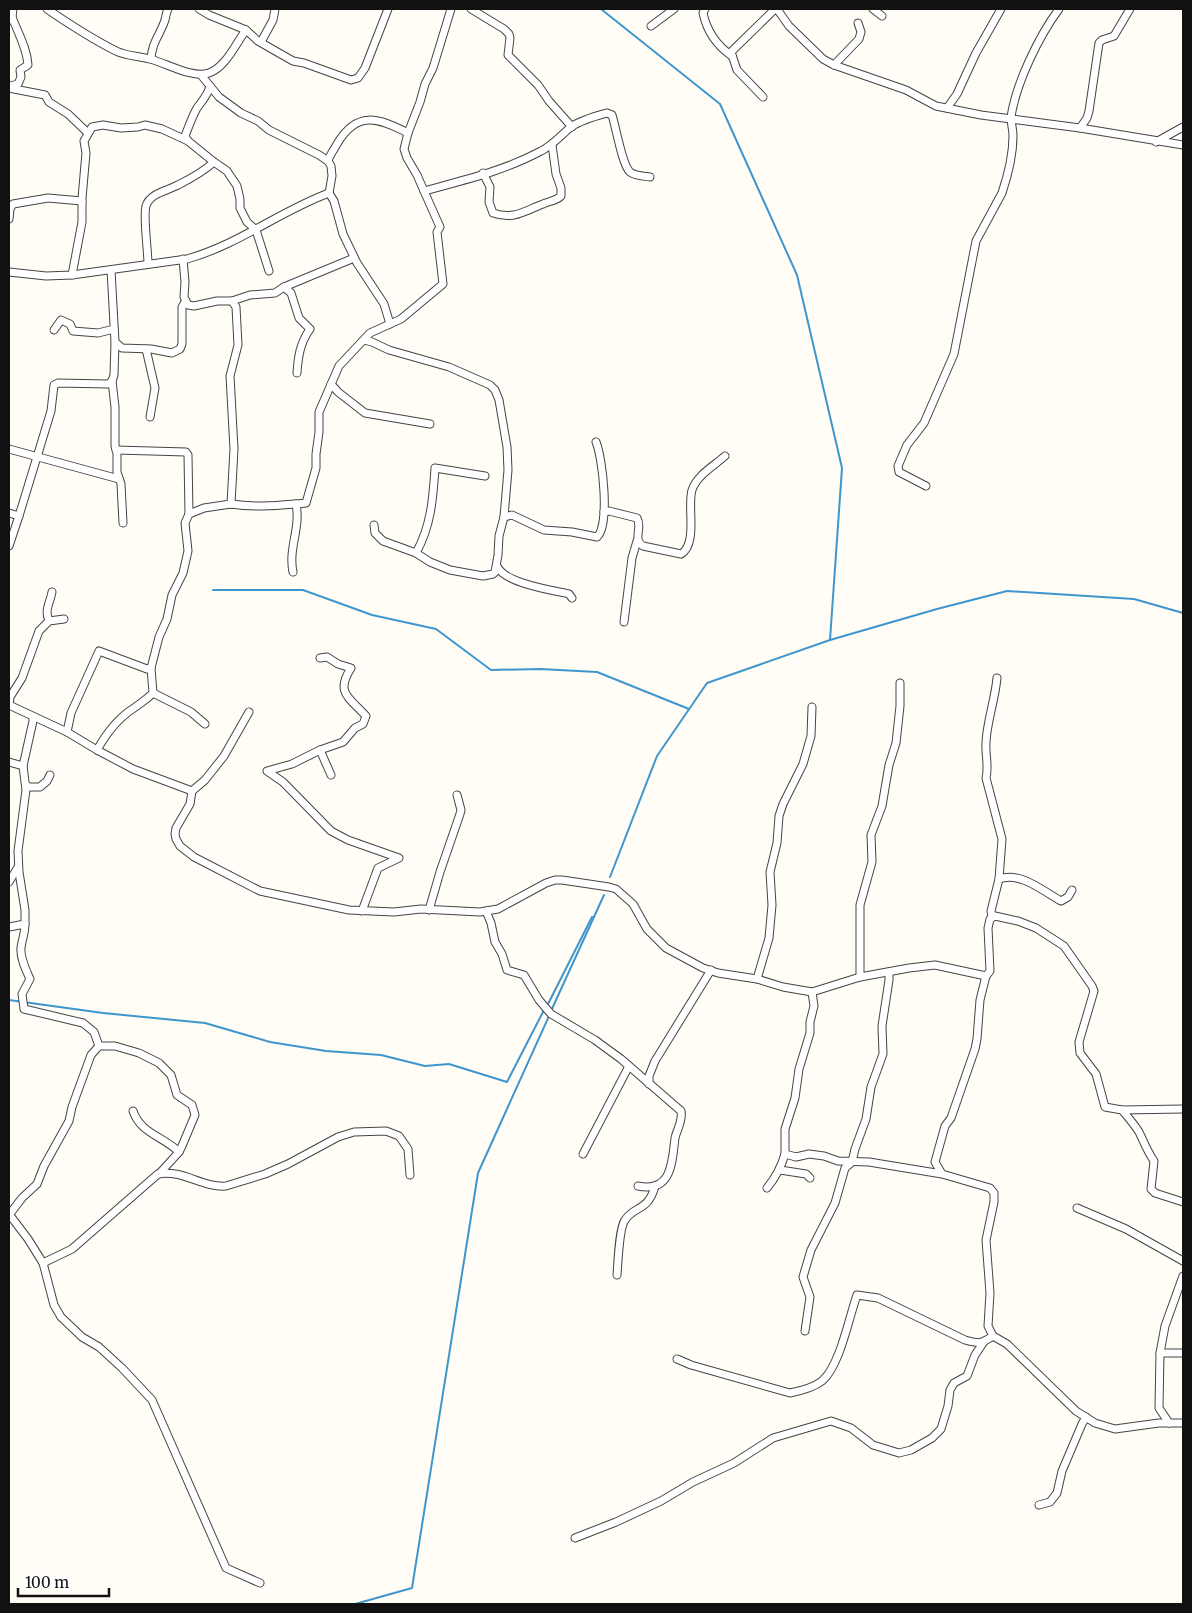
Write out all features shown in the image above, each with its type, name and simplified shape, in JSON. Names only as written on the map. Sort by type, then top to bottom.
[{"type":"street","points":[[9,87],[18,84],[22,77],[20,70],[28,64],[27,53],[10,18],[13,9]]},
{"type":"street","points":[[47,9],[96,41],[118,52],[151,59],[201,75],[217,68],[246,30]]},
{"type":"street","points":[[151,59],[152,48],[168,9]]},
{"type":"street","points":[[199,9],[246,30],[293,62],[304,63],[351,80],[358,78],[364,68],[388,9]]},
{"type":"street","points":[[261,42],[273,20],[275,9]]},
{"type":"street","points":[[190,514],[204,508],[232,504],[279,506],[306,503],[316,468],[319,412],[339,366],[370,333],[401,319],[443,284],[437,232],[440,227],[404,149],[425,84],[436,61],[451,9]]},
{"type":"street","points":[[471,9],[504,29],[510,38],[508,54],[538,85],[549,101],[572,127]]},
{"type":"street","points":[[651,26],[674,9]]},
{"type":"street","points":[[705,9],[703,13],[709,31],[722,48],[733,56]]},
{"type":"street","points":[[762,97],[737,70],[731,52],[776,9],[812,50],[823,59],[834,65],[906,90],[926,102],[947,108],[1011,119],[1183,145]]},
{"type":"street","points":[[873,9],[882,16]]},
{"type":"street","points":[[947,108],[957,94],[980,46],[1001,9]]},
{"type":"street","points":[[926,486],[899,472],[898,466],[910,440],[924,423],[954,354],[976,242],[1005,184],[1012,153],[1013,135],[1011,119],[1019,87],[1040,39],[1059,9]]},
{"type":"street","points":[[1080,128],[1087,118],[1089,111],[1099,44],[1102,40],[1114,36],[1130,9]]},
{"type":"street","points":[[834,65],[859,39],[861,32],[858,23]]},
{"type":"street","points":[[201,75],[219,97],[241,113],[328,161],[331,166],[332,176],[329,193],[334,201],[343,234],[354,258],[384,304],[390,324]]},
{"type":"street","points":[[188,141],[185,136],[189,124],[210,86]]},
{"type":"street","points":[[9,87],[45,96],[49,102],[68,114],[88,133]]},
{"type":"street","points":[[424,191],[461,180],[471,180],[521,161],[552,144],[572,127],[590,118],[607,113],[612,115],[620,148],[629,170],[633,174],[650,178]]},
{"type":"street","points":[[328,161],[340,138],[347,130],[364,119],[373,120],[408,133]]},
{"type":"street","points":[[72,275],[75,250],[82,222],[86,153],[84,141],[92,128],[103,124],[121,128],[145,125],[162,128],[188,141],[227,171],[237,186],[240,208],[247,222],[256,230],[269,271]]},
{"type":"street","points":[[1156,142],[1183,127]]},
{"type":"street","points":[[483,174],[490,187],[490,202],[493,213],[503,216],[527,212],[557,199],[561,196],[561,188],[556,174],[552,144]]},
{"type":"street","points":[[148,264],[145,213],[148,201],[153,196],[178,186],[214,162]]},
{"type":"street","points":[[9,272],[46,276],[72,275],[202,255],[256,230],[314,198],[329,193]]},
{"type":"street","points":[[9,220],[11,204],[48,198],[82,201]]},
{"type":"street","points":[[183,259],[184,297],[188,305],[194,306],[217,301],[232,301],[250,295],[275,293],[284,286],[354,258]]},
{"type":"street","points":[[111,270],[115,342],[114,375],[112,381],[123,523]]},
{"type":"street","points":[[284,286],[291,293],[299,318],[310,329],[300,349],[297,373]]},
{"type":"street","points":[[232,301],[236,307],[238,344],[230,376],[234,445],[232,504]]},
{"type":"street","points":[[115,342],[122,348],[146,349],[172,354],[180,349],[182,344],[182,307],[186,302]]},
{"type":"street","points":[[54,330],[61,320],[70,324],[73,331],[98,333],[114,329]]},
{"type":"street","points":[[364,340],[389,350],[463,372],[490,385],[495,390],[499,400],[507,447],[508,483],[504,517],[499,536],[497,566],[492,574],[483,576],[450,570],[430,562],[416,554],[383,541],[375,533],[374,525]]},
{"type":"street","points":[[146,349],[155,388],[150,417]]},
{"type":"street","points":[[9,546],[30,475],[38,458],[52,411],[54,385],[58,383],[108,384],[112,381]]},
{"type":"street","points":[[331,384],[365,414],[430,424]]},
{"type":"street","points":[[504,517],[512,516],[544,530],[572,532],[594,538],[600,535],[604,512],[602,465],[596,442]]},
{"type":"street","points":[[9,449],[19,450],[38,458],[119,479]]},
{"type":"street","points":[[97,750],[106,735],[124,715],[144,702],[153,693],[151,668],[159,637],[167,619],[172,595],[185,566],[188,547],[185,523],[190,514],[188,455],[186,452],[116,450]]},
{"type":"street","points":[[638,541],[643,546],[664,551],[681,554],[686,550],[691,529],[690,501],[692,489],[704,474],[725,456]]},
{"type":"street","points":[[416,554],[430,517],[435,468],[485,476]]},
{"type":"street","points":[[293,572],[291,554],[298,528],[296,504]]},
{"type":"street","points":[[604,512],[609,511],[637,518],[640,524],[638,541],[632,558],[624,622]]},
{"type":"street","points":[[9,513],[19,516]]},
{"type":"street","points":[[497,566],[499,571],[508,576],[530,585],[569,594],[572,598]]},
{"type":"street","points":[[49,621],[46,609],[52,592]]},
{"type":"street","points":[[64,618],[49,621],[40,631],[22,678],[10,696],[9,705],[66,732],[133,769],[192,791]]},
{"type":"street","points":[[66,732],[71,712],[99,652],[147,669],[151,668]]},
{"type":"street","points":[[320,658],[327,657],[338,664],[351,668],[343,682],[344,692],[366,716],[363,724],[354,728],[342,742],[320,750],[292,764],[267,771],[283,782],[331,831],[348,840],[399,858],[378,868],[362,911]]},
{"type":"street","points":[[942,1174],[935,1162],[946,1126],[951,1118],[975,1049],[980,1000],[986,976],[990,972],[988,928],[999,879],[1002,839],[986,778],[988,770],[986,743],[997,678]]},
{"type":"street","points":[[860,976],[860,905],[872,862],[871,836],[882,806],[889,766],[896,742],[900,706],[900,683]]},
{"type":"street","points":[[153,693],[191,712],[205,724]]},
{"type":"street","points":[[757,979],[769,938],[772,905],[770,872],[777,843],[779,816],[803,764],[811,736],[812,707]]},
{"type":"street","points":[[249,712],[224,756],[205,780],[192,791],[190,804],[176,828],[175,834],[180,846],[194,857],[260,891],[327,907],[362,911],[486,911],[498,909],[523,894],[555,880],[609,887],[624,895],[633,904],[647,929],[666,948],[711,970],[726,975],[757,979],[784,987],[812,992],[860,976],[935,965],[986,976]]},
{"type":"street","points":[[33,717],[23,766],[26,785],[18,851],[18,867],[26,910],[25,935],[21,949],[23,962],[30,979],[22,994],[24,1009],[83,1024],[94,1032],[99,1046]]},
{"type":"street","points":[[320,750],[332,775]]},
{"type":"street","points":[[9,762],[23,766]]},
{"type":"street","points":[[26,785],[29,787],[40,787],[47,781],[50,775]]},
{"type":"street","points":[[430,910],[440,872],[461,810],[457,796]]},
{"type":"street","points":[[9,882],[18,867]]},
{"type":"street","points":[[999,879],[1004,877],[1018,878],[1061,901],[1068,897],[1072,890]]},
{"type":"street","points":[[486,911],[495,942],[508,970],[524,975],[539,1000],[550,1012],[595,1040],[679,1108],[682,1116],[675,1137],[672,1166],[662,1182],[646,1188],[638,1186]]},
{"type":"street","points":[[992,917],[1018,921],[1036,928],[1064,946],[1077,962],[1094,991],[1079,1042],[1080,1053],[1096,1074],[1105,1107],[1122,1110],[1183,1109]]},
{"type":"street","points":[[9,926],[25,924]]},
{"type":"street","points":[[649,1084],[649,1076],[655,1061],[711,970]]},
{"type":"street","points":[[805,1331],[810,1297],[803,1277],[811,1250],[835,1203],[845,1168],[852,1162],[866,1119],[874,1076],[883,1054],[881,1035],[889,980],[888,972]]},
{"type":"street","points":[[767,1188],[780,1170],[785,1154],[785,1128],[795,1098],[799,1069],[810,1033],[810,1022],[814,1006],[812,992]]},
{"type":"street","points":[[42,1263],[72,1249],[158,1174],[179,1152],[196,1115],[192,1105],[177,1095],[171,1075],[159,1063],[139,1053],[115,1046],[99,1046],[91,1055],[72,1107],[71,1116],[44,1166],[38,1184],[22,1198],[9,1214],[32,1244],[42,1263],[54,1305],[61,1317],[82,1337],[99,1347],[152,1400],[226,1568],[260,1583]]},
{"type":"street","points":[[583,1154],[629,1066]]},
{"type":"street","points":[[1122,1110],[1133,1122],[1146,1150],[1154,1161],[1151,1189],[1155,1194],[1183,1202]]},
{"type":"street","points":[[133,1111],[144,1130],[174,1147],[179,1152]]},
{"type":"street","points":[[158,1174],[180,1174],[198,1182],[221,1187],[264,1174],[288,1164],[347,1133],[380,1131],[394,1134],[404,1143],[408,1149],[410,1175]]},
{"type":"street","points":[[785,1154],[796,1157],[808,1154],[824,1156],[838,1161],[869,1162],[942,1174],[990,1188],[994,1193],[994,1202],[986,1240],[990,1293],[988,1326],[993,1336],[1007,1344],[1076,1411],[1095,1423],[1115,1429],[1158,1422],[1183,1423]]},
{"type":"street","points":[[780,1170],[806,1174],[810,1178]]},
{"type":"street","points":[[617,1275],[623,1224],[629,1216],[648,1202],[653,1196],[655,1186]]},
{"type":"street","points":[[1077,1208],[1126,1229],[1183,1261]]},
{"type":"street","points":[[1169,1423],[1160,1408],[1160,1353],[1165,1326],[1183,1276]]},
{"type":"street","points":[[677,1359],[691,1366],[790,1393],[802,1390],[822,1380],[830,1370],[857,1295],[878,1298],[965,1340],[982,1343]]},
{"type":"street","points":[[575,1538],[616,1522],[661,1501],[693,1482],[734,1463],[773,1438],[831,1421],[851,1428],[873,1444],[899,1453],[911,1450],[942,1430],[950,1390],[954,1383],[967,1376],[982,1343],[993,1336]]},
{"type":"street","points":[[1160,1353],[1183,1353]]},
{"type":"street","points":[[1039,1505],[1050,1502],[1057,1493],[1062,1471],[1086,1417]]},
{"type":"waterway","points":[[601,9],[720,104],[797,275],[842,468],[830,640]]},
{"type":"waterway","points":[[213,590],[303,590],[372,615],[436,629],[491,670],[540,669],[597,672],[689,709]]},
{"type":"waterway","points":[[610,877],[657,756],[707,683],[830,640],[1007,591],[1134,599],[1183,613]]},
{"type":"waterway","points":[[551,1011],[604,895]]},
{"type":"waterway","points":[[547,1006],[592,917]]},
{"type":"waterway","points":[[9,1000],[103,1013],[205,1023],[270,1042],[326,1051],[381,1055],[425,1066],[449,1064],[507,1082],[544,1010]]},
{"type":"waterway","points":[[355,1604],[412,1588],[478,1173],[549,1016]]}]
